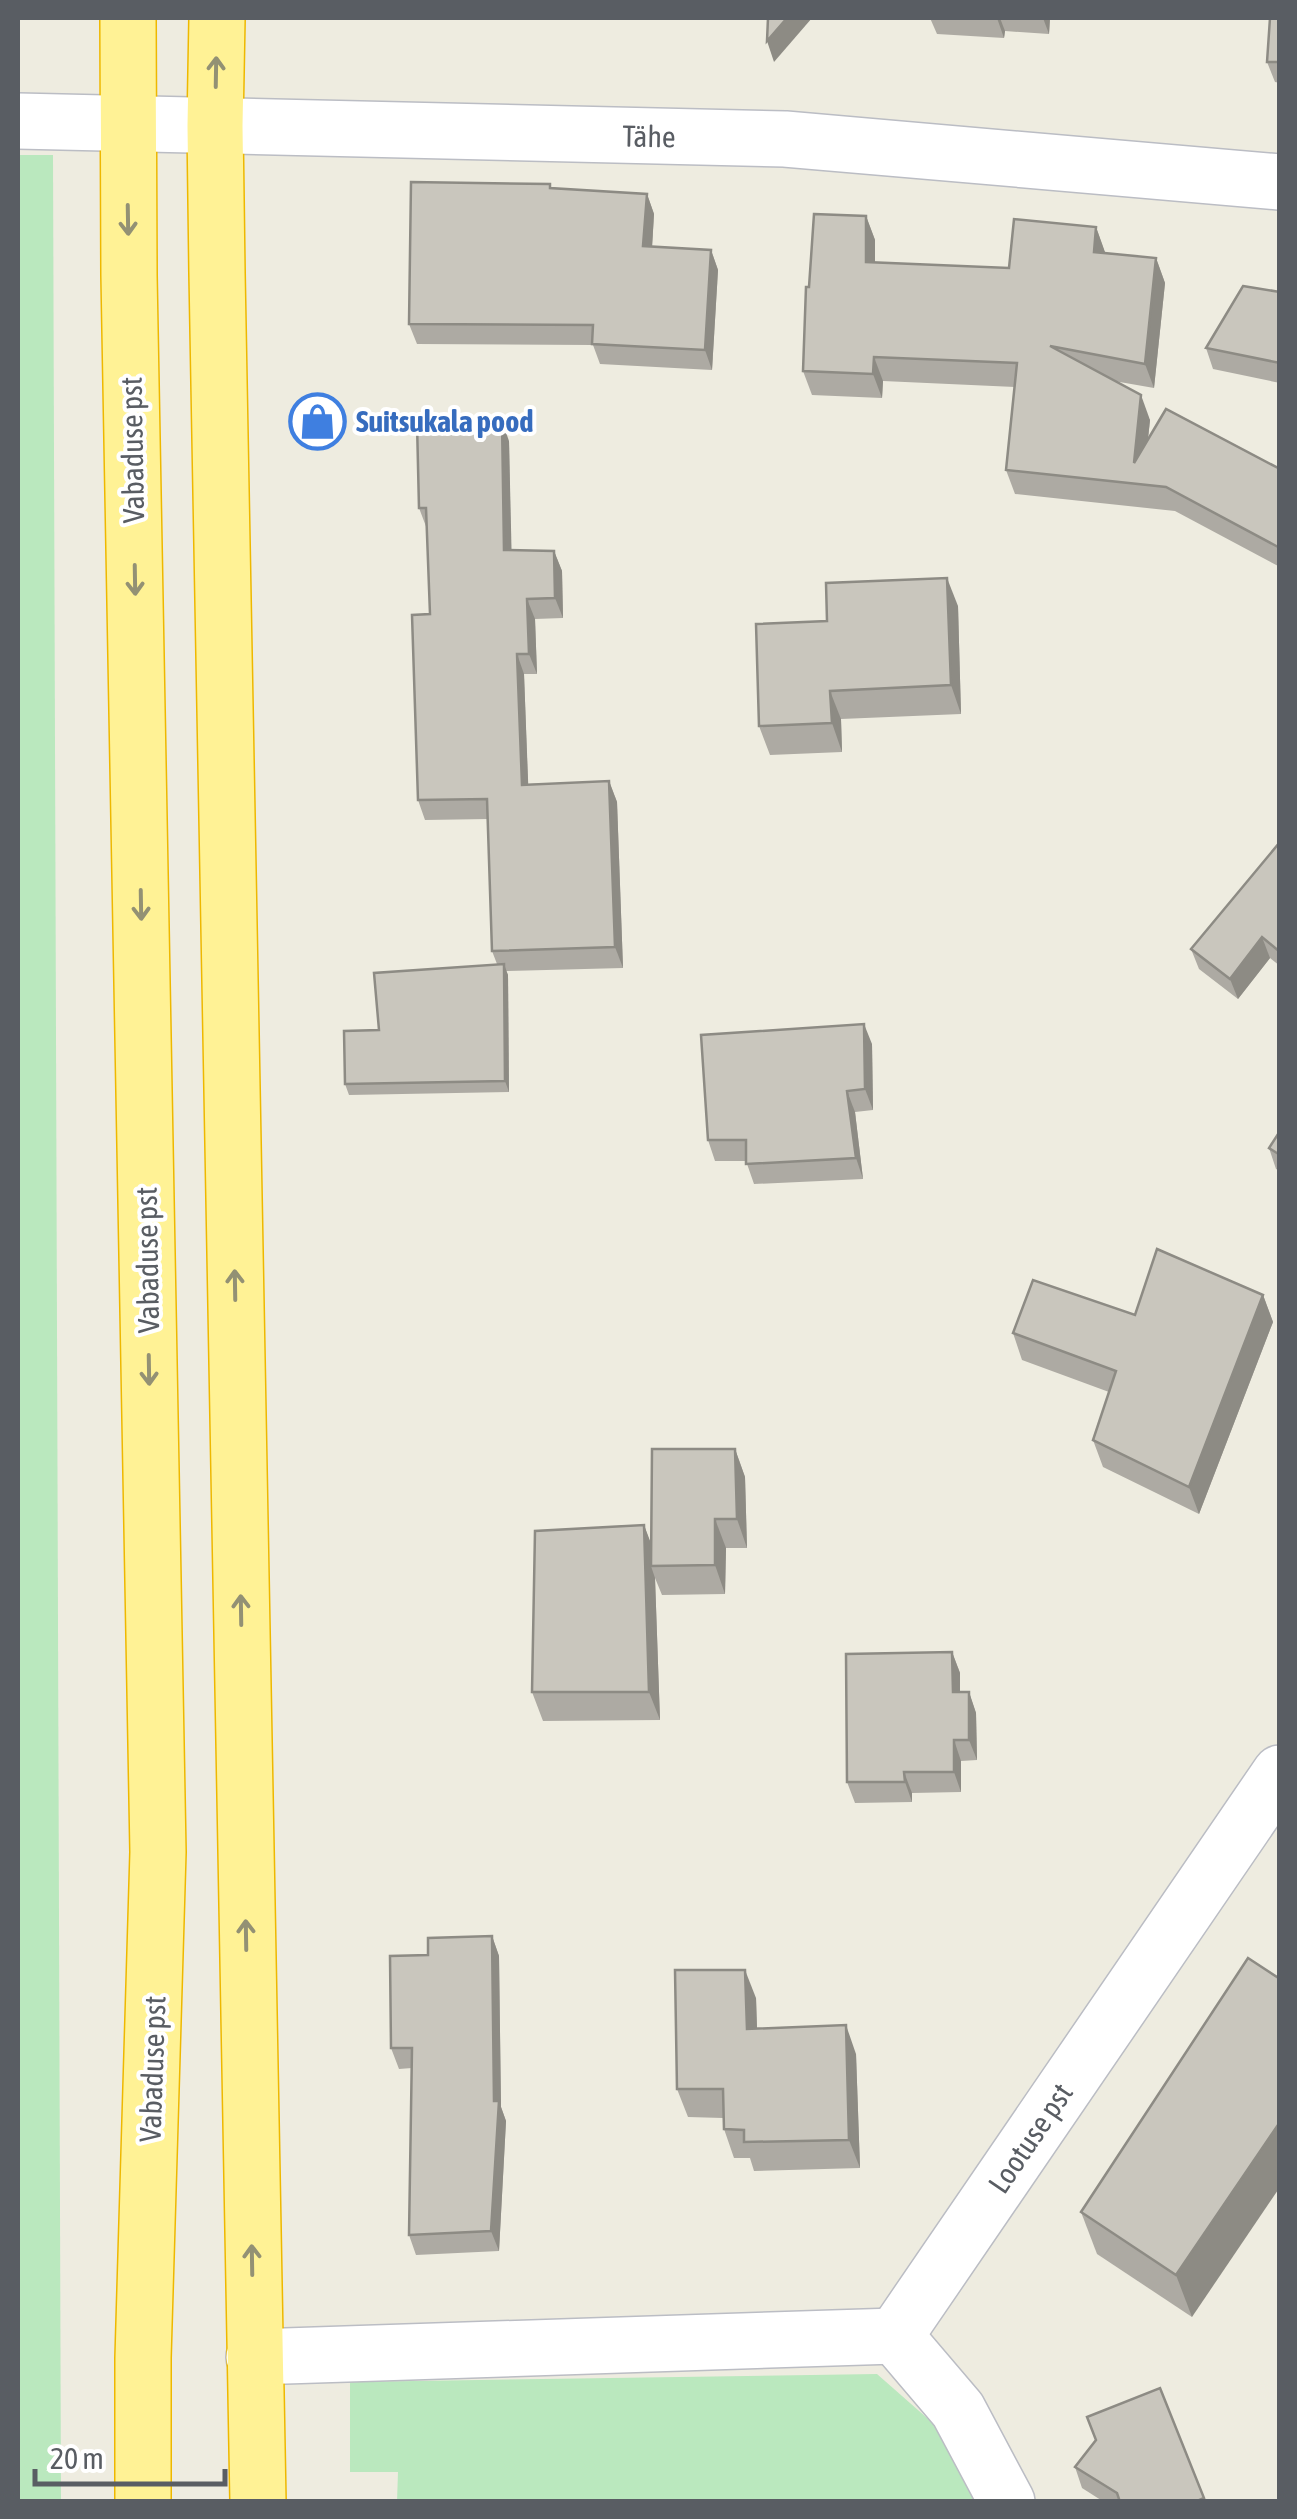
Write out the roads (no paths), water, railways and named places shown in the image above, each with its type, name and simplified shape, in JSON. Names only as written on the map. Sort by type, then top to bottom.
[{"type":"highway","name":"Vabaduse pst","points":[[128,18],[158,1852],[143,2358],[143,2502]]},
{"type":"highway","points":[[216,18],[258,2502]]},
{"type":"street","name":"Tähe","points":[[18,121],[785,139],[1280,182]]},
{"type":"street","name":"Lootuse pst","points":[[895,2336],[1280,1773]]},
{"type":"street","points":[[254,2357],[895,2336],[958,2410],[1008,2502]]},
{"type":"place","name":"Suitsukala pood","points":[[317,421]]}]
